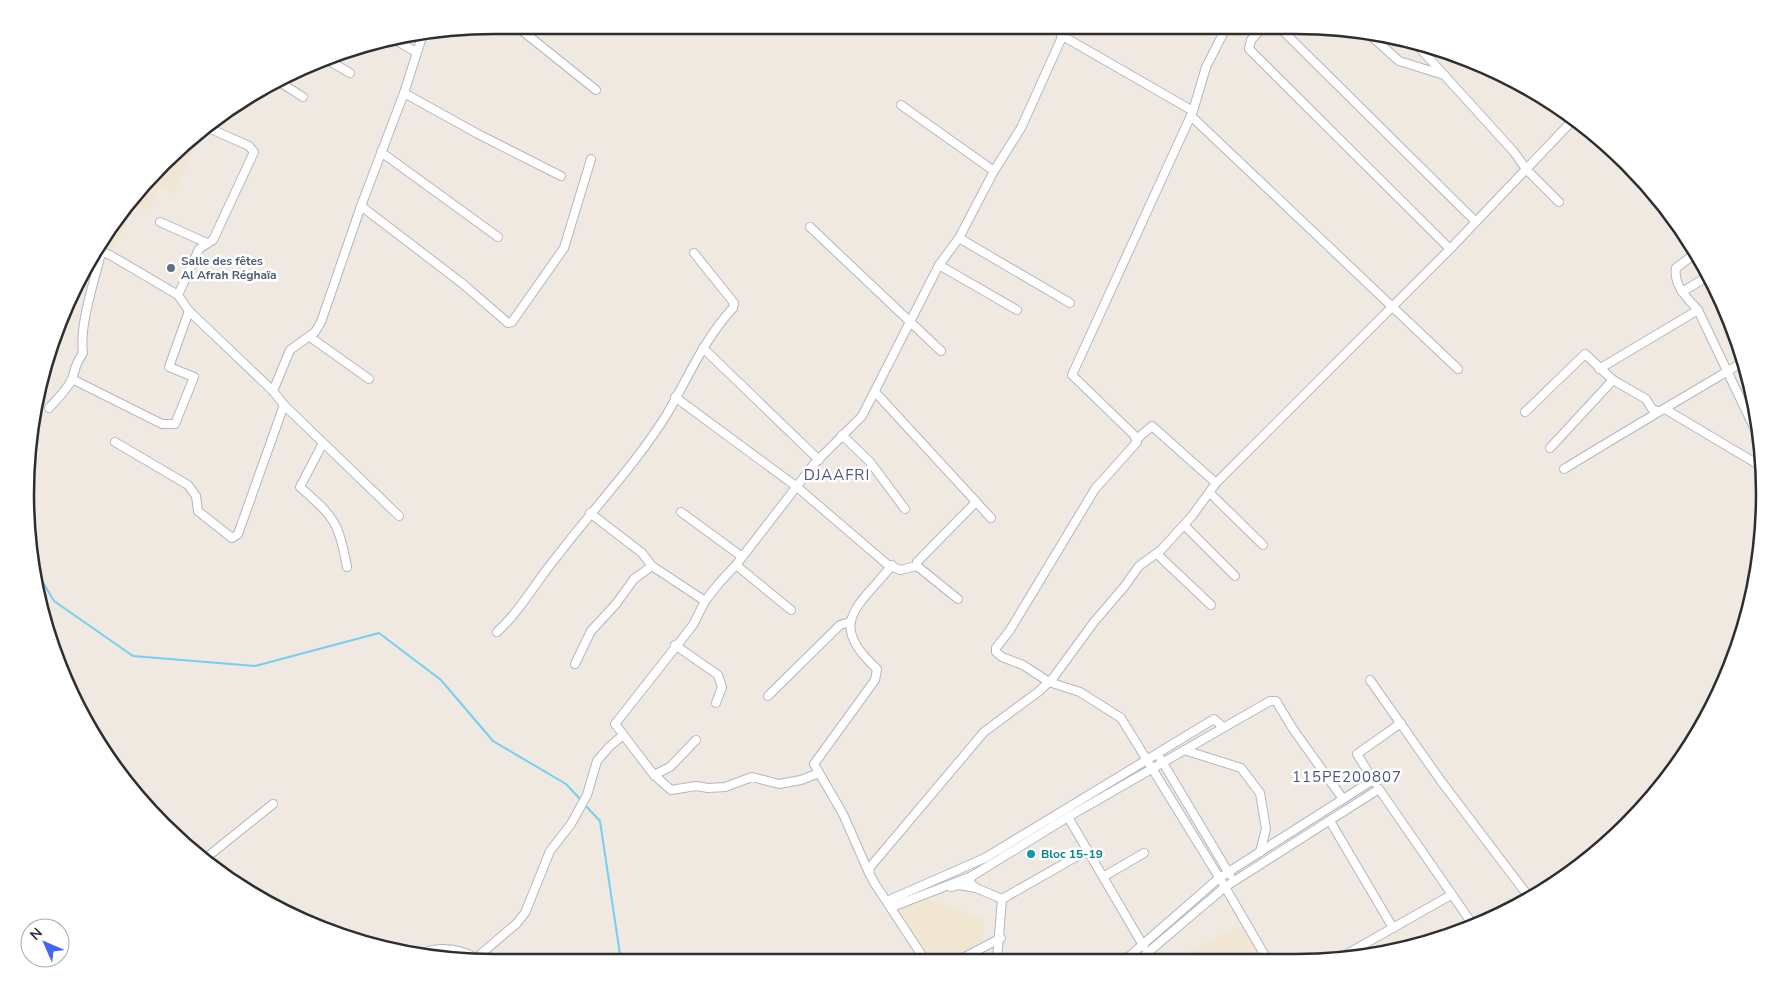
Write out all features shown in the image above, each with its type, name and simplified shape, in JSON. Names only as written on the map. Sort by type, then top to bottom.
[{"type":"street","points":[[526,34],[596,90]]},
{"type":"street","points":[[1137,439],[1072,375],[1192,114],[1206,67],[1222,34]]},
{"type":"street","points":[[1257,34],[1251,40],[1248,49],[1450,249]]},
{"type":"street","points":[[1286,34],[1475,221]]},
{"type":"street","points":[[819,773],[801,780],[779,784],[752,777],[715,789],[696,786],[670,790],[654,775],[615,724],[693,625],[706,601],[736,565],[741,556],[819,460],[842,434],[862,416],[876,393],[940,265],[959,238],[994,171],[1021,128],[1062,36],[1192,114],[1392,308],[1458,369]]},
{"type":"street","points":[[273,391],[290,350],[297,343],[310,337],[321,322],[361,206],[404,93],[421,40]]},
{"type":"street","points":[[1378,42],[1400,61],[1444,75]]},
{"type":"street","points":[[401,44],[416,52]]},
{"type":"street","points":[[1423,51],[1514,152],[1526,169],[1559,202]]},
{"type":"street","points":[[333,63],[350,73]]},
{"type":"street","points":[[283,85],[303,97]]},
{"type":"street","points":[[404,93],[478,134],[561,176]]},
{"type":"street","points":[[901,105],[994,171]]},
{"type":"street","points":[[869,873],[871,866],[984,732],[1048,682],[1139,566],[1149,557],[1157,554],[1210,493],[1216,483],[1392,308],[1569,124]]},
{"type":"street","points":[[178,295],[199,249],[212,240],[254,152],[249,146],[213,130]]},
{"type":"street","points":[[381,152],[498,237]]},
{"type":"street","points":[[361,206],[463,284],[508,323],[512,322],[564,248],[592,158]]},
{"type":"street","points":[[160,222],[208,243]]},
{"type":"street","points":[[810,227],[941,351]]},
{"type":"street","points":[[959,238],[1070,303]]},
{"type":"street","points":[[102,253],[178,295],[189,311],[399,516]]},
{"type":"street","points":[[497,632],[521,606],[590,513],[627,470],[663,419],[703,348],[733,308],[734,303],[694,253]]},
{"type":"street","points":[[1691,257],[1676,268],[1675,276],[1682,292],[1698,310],[1726,373],[1750,419]]},
{"type":"street","points":[[49,408],[72,378],[76,361],[83,353],[82,344],[97,261]]},
{"type":"street","points":[[940,265],[1017,310]]},
{"type":"street","points":[[1682,292],[1703,279]]},
{"type":"street","points":[[1599,369],[1698,310]]},
{"type":"street","points":[[72,378],[162,424],[175,424],[194,376],[169,366],[189,311]]},
{"type":"street","points":[[310,337],[369,379]]},
{"type":"street","points":[[703,348],[819,460]]},
{"type":"street","points":[[1525,412],[1585,354],[1613,380],[1646,399],[1652,409],[1661,410],[1755,463]]},
{"type":"street","points":[[1564,469],[1738,365]]},
{"type":"street","points":[[1550,448],[1613,380]]},
{"type":"street","points":[[876,393],[991,518]]},
{"type":"street","points":[[675,397],[797,487],[888,565],[892,565],[900,570],[917,566]]},
{"type":"street","points":[[115,442],[188,485],[196,496],[198,511],[232,538],[238,534],[284,405]]},
{"type":"street","points":[[1216,483],[1152,426],[1137,439],[1094,489],[1010,630],[996,648],[996,652],[1023,664],[1048,682],[1080,692],[1121,718],[1265,954]]},
{"type":"street","points":[[842,434],[870,462],[906,509]]},
{"type":"street","points":[[323,443],[300,487],[332,517],[339,528],[348,567]]},
{"type":"street","points":[[1210,493],[1263,545]]},
{"type":"street","points":[[917,566],[917,562],[976,502]]},
{"type":"street","points":[[681,512],[741,556]]},
{"type":"street","points":[[590,513],[642,553],[652,566],[706,601]]},
{"type":"street","points":[[1184,524],[1235,576]]},
{"type":"street","points":[[1157,554],[1211,605]]},
{"type":"street","points":[[736,565],[791,610]]},
{"type":"street","points":[[892,565],[860,600],[850,622],[850,630],[861,654],[878,668],[878,674],[864,698],[815,760],[819,773],[843,814],[869,873],[921,954]]},
{"type":"street","points":[[575,664],[591,632],[616,604],[634,579],[652,566]]},
{"type":"street","points":[[917,566],[958,599]]},
{"type":"street","points":[[768,696],[840,625],[850,622]]},
{"type":"street","points":[[675,646],[718,675],[722,687],[716,703]]},
{"type":"street","points":[[1370,680],[1526,893]]},
{"type":"street","points":[[890,904],[972,876],[1068,817],[1270,701],[1276,701],[1293,729],[1343,799]]},
{"type":"street","points":[[890,904],[985,858],[1214,719],[1223,727]]},
{"type":"street","points":[[1401,723],[1357,754],[1469,920]]},
{"type":"street","points":[[485,954],[525,913],[550,851],[571,824],[588,795],[597,761],[623,735]]},
{"type":"street","points":[[654,775],[670,767],[696,740]]},
{"type":"street","points":[[1184,750],[1237,766],[1260,793],[1266,829],[1260,852]]},
{"type":"street","points":[[1158,753],[1233,881]]},
{"type":"street","points":[[1132,954],[1219,878],[1374,780]]},
{"type":"street","points":[[1068,817],[1147,952],[1233,881],[1379,789]]},
{"type":"street","points":[[209,855],[273,804]]},
{"type":"street","points":[[1330,821],[1393,928]]},
{"type":"street","points":[[1002,899],[1088,850]]},
{"type":"street","points":[[1103,877],[1144,853]]},
{"type":"street","points":[[972,876],[969,882],[976,888]]},
{"type":"street","points":[[935,890],[959,885],[976,888],[1002,899]]},
{"type":"street","points":[[1354,950],[1452,896]]},
{"type":"street","points":[[998,954],[1001,938],[1002,899]]},
{"type":"street","points":[[970,954],[1001,938]]},
{"type":"street","points":[[438,950],[464,951],[467,953]]},
{"type":"shaded area","points":[[195,145],[174,193],[159,187],[148,211],[135,206],[169,169]]},
{"type":"shaded area","points":[[132,210],[114,249],[106,246]]},
{"type":"shaded area","points":[[928,898],[984,920],[983,941],[960,954],[927,954],[897,909]]},
{"type":"shaded area","points":[[1243,925],[1259,954],[1192,954],[1188,952]]},
{"type":"waterway","points":[[43,582],[54,601],[133,656],[255,666],[379,633],[441,680],[493,741],[566,784],[581,800]]},
{"type":"waterway","points":[[584,804],[600,821],[620,954]]},
{"type":"place","name":"Salle des fêtes Al Afrah Réghaïa","points":[[171,268]]},
{"type":"place","name":"Bloc 15-19","points":[[1031,854]]},
{"type":"district","name":"DJAAFRI","points":[[837,475]]},
{"type":"district","name":"115PE200807","points":[[1347,777]]}]
